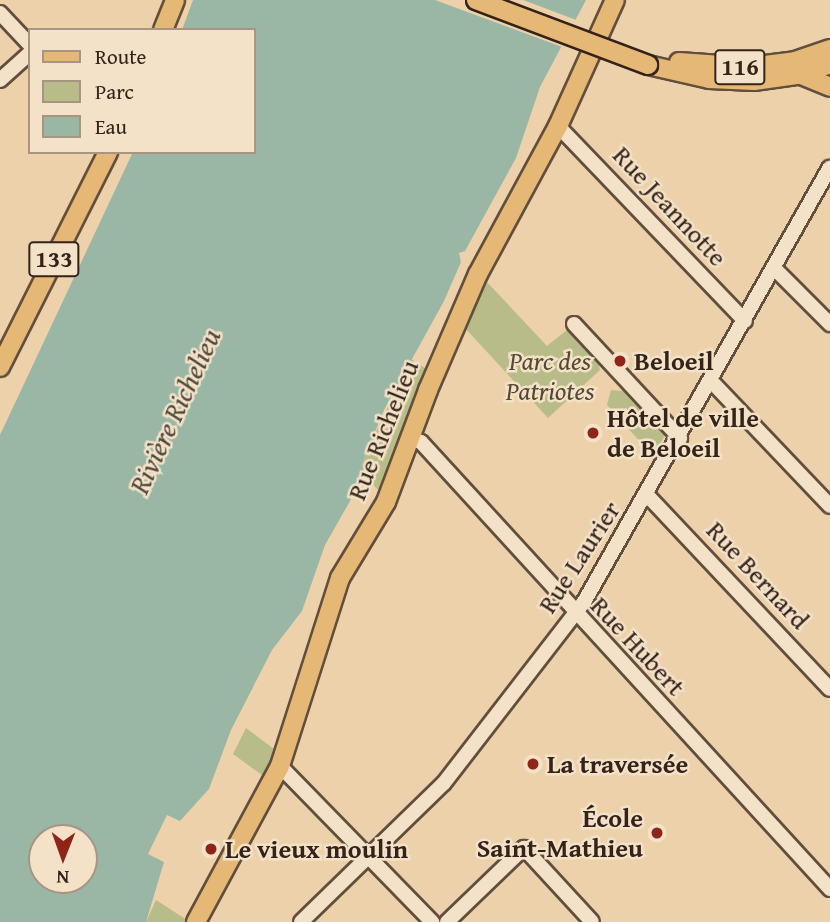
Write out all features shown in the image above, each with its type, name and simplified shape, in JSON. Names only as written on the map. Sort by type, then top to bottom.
[{"type":"main road","points":[[164,28],[175,0]]},
{"type":"main road","name":"116","points":[[476,0],[648,59],[724,81],[797,75],[828,53]]},
{"type":"main road","name":"116","points":[[505,0],[648,59],[725,68],[775,64],[828,53]]},
{"type":"main road","name":"Rue Richelieu","points":[[199,921],[280,766],[334,592],[386,502],[478,274],[558,126],[615,0]]},
{"type":"main road","points":[[797,75],[830,86]]},
{"type":"main road","name":"133","points":[[0,366],[107,154]]},
{"type":"street","points":[[0,13],[28,43]]},
{"type":"street","points":[[0,80],[28,55]]},
{"type":"street","name":"Rue Jeannotte","points":[[558,126],[745,321]]},
{"type":"street","name":"Rue Laurier","points":[[301,922],[444,783],[575,614],[648,496],[830,168]]},
{"type":"street","points":[[775,269],[830,324]]},
{"type":"street","points":[[574,324],[680,438]]},
{"type":"street","points":[[712,382],[830,506]]},
{"type":"street","name":"Rue Hubert","points":[[411,438],[421,442],[575,614],[830,889]]},
{"type":"street","name":"Rue Bernard","points":[[648,496],[830,689]]},
{"type":"street","points":[[280,766],[370,855],[432,922]]},
{"type":"street","points":[[447,922],[524,848],[592,922]]},
{"type":"green space","name":"Parc des Patriotes","points":[[485,280],[547,346],[567,330],[599,365],[600,370],[548,418],[464,327]]},
{"type":"green space","points":[[411,359],[428,370],[382,493],[364,477],[360,465]]},
{"type":"green space","points":[[611,390],[623,391],[665,435],[653,456],[607,405]]},
{"type":"green space","points":[[246,728],[278,752],[266,778],[233,754]]},
{"type":"green space","points":[[156,900],[187,920],[186,922],[146,922]]},
{"type":"water","name":"Rivière Richelieu","points":[[193,0],[586,0],[540,87],[516,158],[465,251],[459,253],[461,262],[444,301],[385,408],[361,465],[366,473],[325,545],[302,611],[272,650],[231,730],[209,789],[180,821],[167,815],[148,854],[164,862],[146,922],[0,922],[0,435],[132,154],[256,154],[256,28],[183,28]]},
{"type":"pier","points":[[435,0],[523,0],[579,21],[565,48]]},
{"type":"place","name":"Beloeil","points":[[620,361]]},
{"type":"place","name":"Hôtel de ville de Beloeil","points":[[593,433]]},
{"type":"place","name":"La traversée","points":[[533,764]]},
{"type":"place","name":"École Saint-Mathieu","points":[[657,833]]},
{"type":"place","name":"Le vieux moulin","points":[[211,849]]}]
